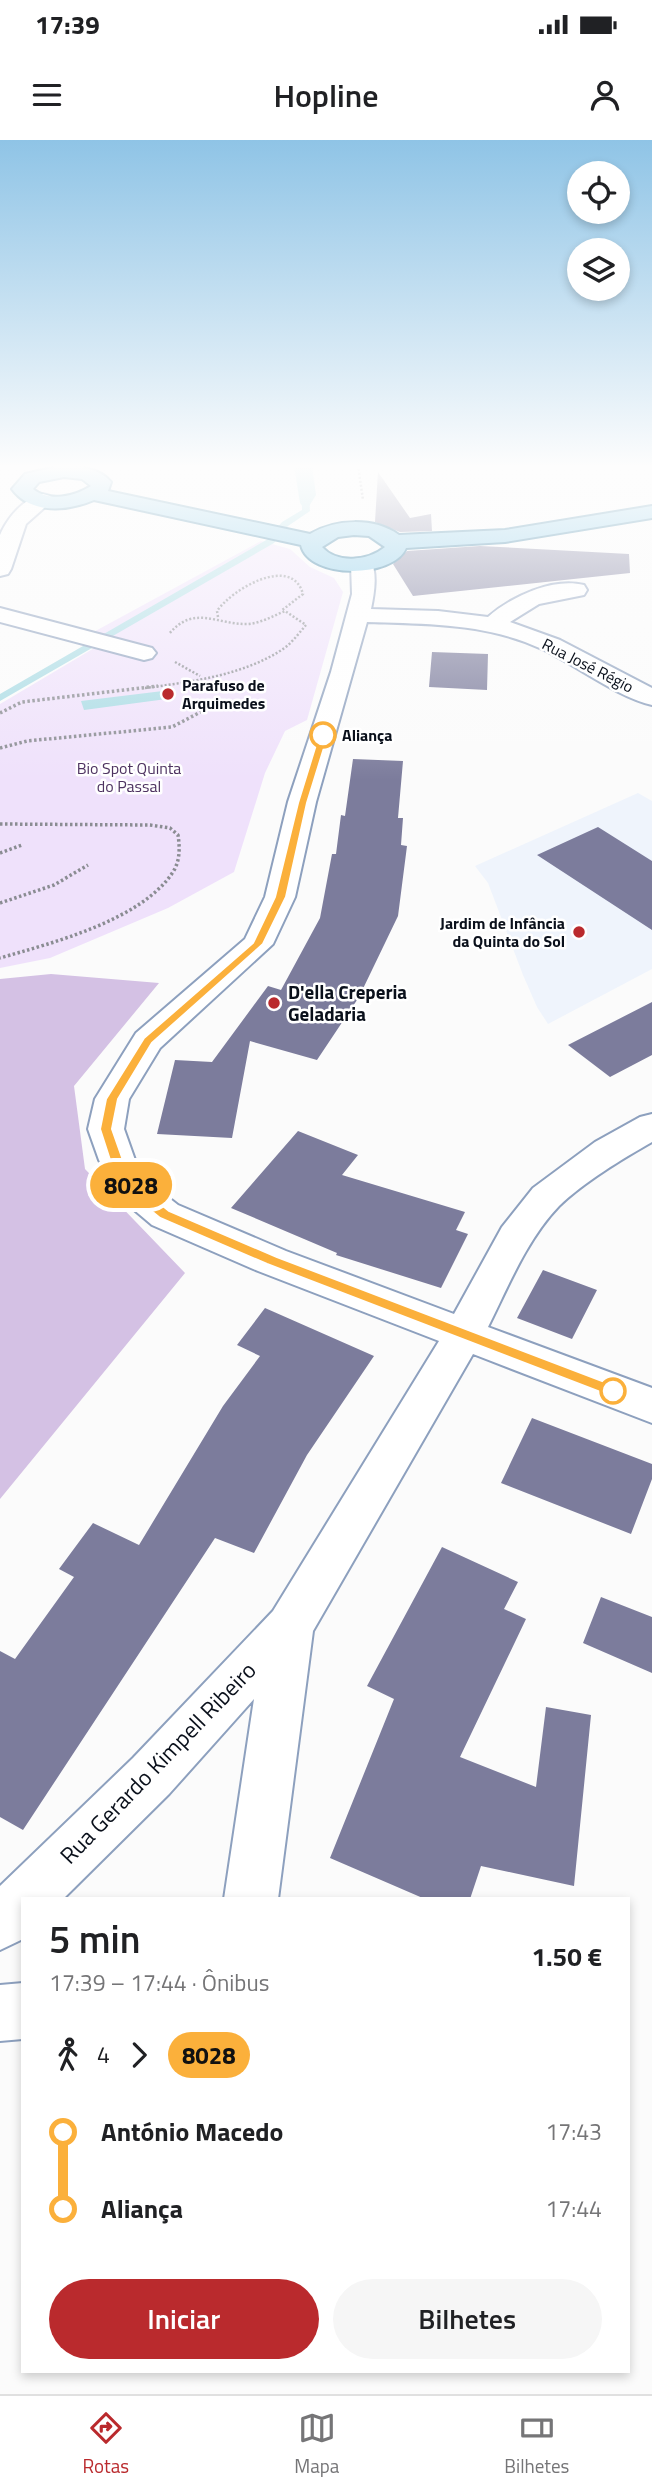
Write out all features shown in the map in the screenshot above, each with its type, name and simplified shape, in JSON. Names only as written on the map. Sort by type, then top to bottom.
[{"type":"street","points":[[362,570],[363,594],[358,615],[302,803],[281,897],[258,944],[148,1041],[112,1099],[106,1129],[117,1160],[132,1189],[165,1215],[272,1261],[652,1406]]},
{"type":"street","points":[[493,624],[509,609],[528,598],[576,590]]},
{"type":"street","points":[[0,615],[144,653]]},
{"type":"street","name":"Rua José Régio","points":[[358,615],[493,624],[544,641],[652,698]]},
{"type":"street","name":"Rua Gerardo Kimpell Ribeiro","points":[[27,1897],[151,1776],[290,1626],[464,1334],[515,1237],[546,1197],[608,1151],[652,1126]]},
{"type":"street","name":"Rua Gerardo Kimpell Ribeiro","points":[[251,1897],[264,1824],[279,1689],[290,1626]]},
{"type":"street","name":"Rua Gerardo Kimpell Ribeiro","points":[[0,1923],[21,1903]]},
{"type":"street","points":[[0,2013],[21,2011]]},
{"type":"path","points":[[218,617],[217,611],[226,598],[268,576],[285,575],[295,579],[303,594],[274,617]]},
{"type":"path","points":[[0,713],[22,702],[157,686],[236,671],[285,649],[306,625],[285,611],[274,617],[246,624],[218,617],[184,619],[174,626],[168,635]]},
{"type":"path","points":[[0,748],[27,741],[172,727],[212,706]]},
{"type":"path","points":[[0,824],[124,824],[170,828],[178,835],[180,854],[172,875],[150,897],[93,928],[0,958]]},
{"type":"path","points":[[0,853],[22,845]]},
{"type":"path","points":[[0,903],[54,885],[88,864]]},
{"type":"shaded area","name":"Jardim de Infância da Quinta do Sol","points":[[638,793],[652,801],[652,969],[548,1024],[523,975],[488,883],[475,866]]},
{"type":"shaded area","points":[[51,974],[159,983],[74,1086],[85,1169],[185,1273],[0,1499],[0,979]]},
{"type":"green space","name":"Bio Spot Quinta do Passal","points":[[207,570],[317,570],[334,578],[343,592],[307,720],[285,731],[265,773],[234,872],[168,908],[50,958],[0,968],[0,704],[96,647],[77,641]]},
{"type":"water","points":[[171,690],[174,698],[84,710],[81,701]]},
{"type":"building","points":[[397,570],[630,570],[630,573],[413,596]]},
{"type":"building","points":[[432,652],[488,654],[487,690],[429,687]]},
{"type":"building","points":[[353,759],[403,761],[398,818],[403,818],[401,845],[407,846],[398,916],[359,997],[317,1060],[250,1041],[232,1138],[157,1134],[175,1060],[212,1062],[268,986],[281,990],[320,918],[332,854],[336,854],[341,815],[345,816]]},
{"type":"building","points":[[598,827],[652,861],[652,930],[537,855]]},
{"type":"building","points":[[652,1002],[652,1055],[610,1077],[568,1045]]},
{"type":"building","points":[[298,1131],[358,1155],[342,1175],[465,1212],[456,1230],[468,1234],[441,1288],[336,1255],[337,1253],[231,1208]]},
{"type":"building","points":[[543,1270],[597,1290],[572,1339],[517,1318]]},
{"type":"building","points":[[265,1308],[374,1356],[307,1455],[254,1553],[215,1538],[23,1830],[0,1817],[0,1651],[15,1659],[74,1577],[59,1569],[93,1523],[139,1545],[223,1406],[260,1356],[237,1345]]},
{"type":"building","points":[[532,1418],[652,1464],[652,1479],[631,1534],[501,1483]]},
{"type":"building","points":[[442,1547],[518,1582],[504,1609],[526,1619],[460,1757],[536,1787],[546,1707],[591,1715],[574,1886],[481,1866],[471,1897],[420,1897],[330,1858],[394,1699],[367,1686]]},
{"type":"building","points":[[601,1597],[652,1617],[652,1673],[583,1643]]},
{"type":"waterway","points":[[0,698],[220,570]]},
{"type":"bus line","name":"8028","points":[[323,735],[302,803],[281,897],[258,944],[148,1041],[112,1099],[106,1129],[117,1160],[132,1189],[165,1215],[272,1261],[613,1391]]},
{"type":"place","name":"Parafuso de Arquimedes","points":[[168,694]]},
{"type":"place","name":"Aliança","points":[[323,735]]},
{"type":"place","name":"Jardim de Infância da Quinta do Sol","points":[[579,932]]},
{"type":"place","name":"D'ella Creperia Geladaria","points":[[274,1003]]}]
